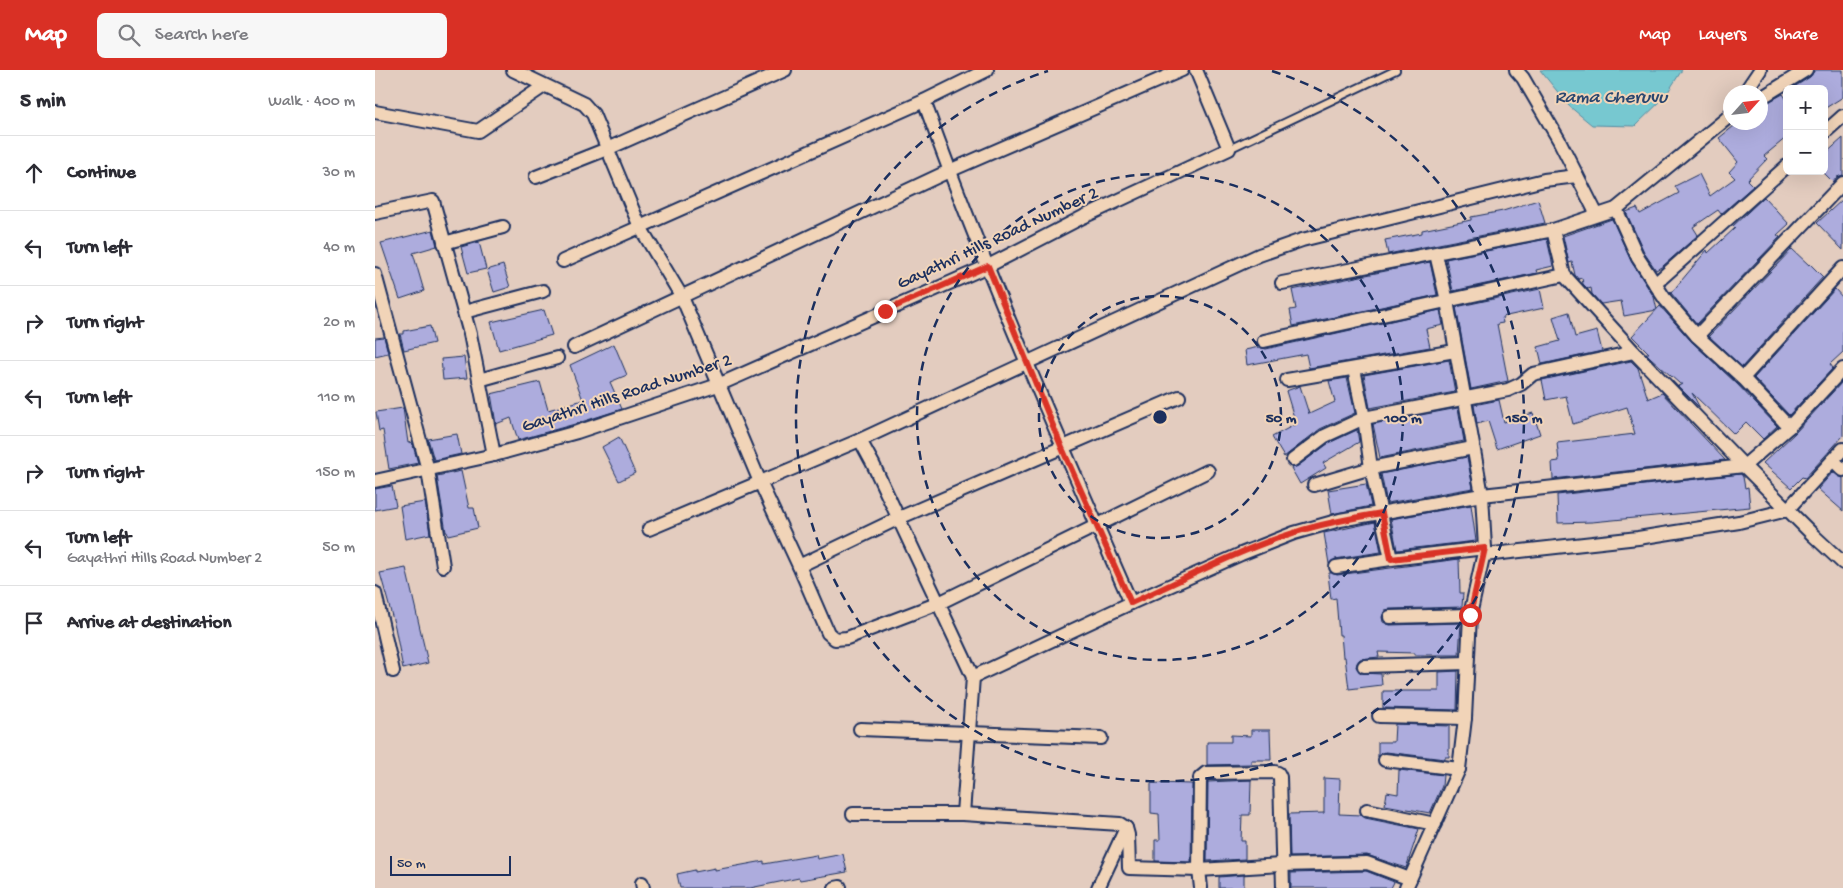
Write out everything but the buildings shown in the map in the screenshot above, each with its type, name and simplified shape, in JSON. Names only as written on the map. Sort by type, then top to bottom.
[{"type":"street","points":[[513,70],[588,108],[593,114],[640,227],[682,297],[760,482],[828,633],[835,639],[847,638],[939,603],[1207,471]]},
{"type":"street","points":[[536,177],[607,149],[785,70]]},
{"type":"street","points":[[563,261],[924,101],[987,70]]},
{"type":"street","points":[[574,346],[949,171],[1182,70]]},
{"type":"street","points":[[1196,70],[1229,148]]},
{"type":"street","points":[[1516,70],[1523,78],[1544,113],[1597,215]]},
{"type":"street","points":[[1750,85],[1760,70]]},
{"type":"street","points":[[1768,94],[1806,70]]},
{"type":"street","points":[[375,112],[479,131],[544,86]]},
{"type":"street","points":[[924,101],[949,171],[1026,362],[1131,603]]},
{"type":"street","points":[[1827,130],[1843,116]]},
{"type":"street","points":[[1282,284],[1553,230],[1616,209],[1723,121]]},
{"type":"street","name":"Gayathri Hills Road Number 2","points":[[375,481],[494,455],[577,432],[718,385],[988,266],[1083,217],[1229,148]]},
{"type":"street","points":[[1655,284],[1783,170]]},
{"type":"street","points":[[649,529],[859,440],[1259,255],[1302,240],[1545,180],[1577,176]]},
{"type":"street","points":[[1697,336],[1843,183]]},
{"type":"street","points":[[375,214],[433,201],[470,334],[494,455]]},
{"type":"street","points":[[1616,209],[1638,258],[1665,299],[1697,336],[1743,378],[1789,427]]},
{"type":"street","points":[[444,243],[503,228]]},
{"type":"street","points":[[1553,230],[1564,275],[1634,352],[1744,466],[1843,563]]},
{"type":"street","points":[[853,814],[963,814],[1120,824],[1126,828],[1128,835],[1129,868],[1199,870],[1281,864],[1367,863],[1408,884],[1459,769],[1465,718],[1470,615],[1485,552],[1481,495],[1447,301],[1436,254]]},
{"type":"street","points":[[1743,378],[1843,268]]},
{"type":"street","points":[[375,274],[428,470],[443,566]]},
{"type":"street","points":[[1264,341],[1564,275]]},
{"type":"street","points":[[464,312],[543,291]]},
{"type":"street","points":[[1287,380],[1455,351]]},
{"type":"street","points":[[1293,460],[1325,436],[1364,418],[1465,400],[1508,390],[1533,374],[1634,352]]},
{"type":"street","points":[[479,380],[557,358]]},
{"type":"street","points":[[1354,369],[1364,418],[1371,468],[1391,559]]},
{"type":"street","points":[[973,677],[1241,554],[1294,533],[1341,520],[1481,495],[1744,466],[1789,427],[1843,369]]},
{"type":"street","points":[[799,566],[899,518],[1179,397]]},
{"type":"street","points":[[859,440],[873,464],[899,518],[973,677],[963,814]]},
{"type":"street","points":[[1314,485],[1371,468],[1473,448]]},
{"type":"street","points":[[1336,567],[1391,559],[1638,538],[1739,522],[1787,510],[1843,449]]},
{"type":"street","points":[[1833,460],[1843,470]]},
{"type":"street","points":[[375,593],[393,671]]},
{"type":"street","points":[[1390,617],[1470,615]]},
{"type":"street","points":[[1364,666],[1467,663]]},
{"type":"street","points":[[1379,716],[1465,718]]},
{"type":"street","points":[[860,729],[1101,738]]},
{"type":"street","points":[[1385,760],[1459,769]]},
{"type":"street","points":[[1201,888],[1199,870],[1200,778],[1206,773],[1275,772],[1280,777],[1283,888]]},
{"type":"street","points":[[1367,810],[1435,824]]},
{"type":"street","points":[[1098,888],[1126,828]]},
{"type":"lane","name":"Gayathri Hills Road Number 2","points":[[1229,148],[1396,70]]},
{"type":"water","name":"Rama Cheruvu","points":[[1540,70],[1682,70],[1664,98],[1635,126],[1592,125],[1569,106]]},
{"type":"route","points":[[885,311],[988,266],[1062,448],[1131,603],[1241,554],[1294,533],[1341,520],[1382,513],[1391,559],[1485,548],[1470,615]]}]
